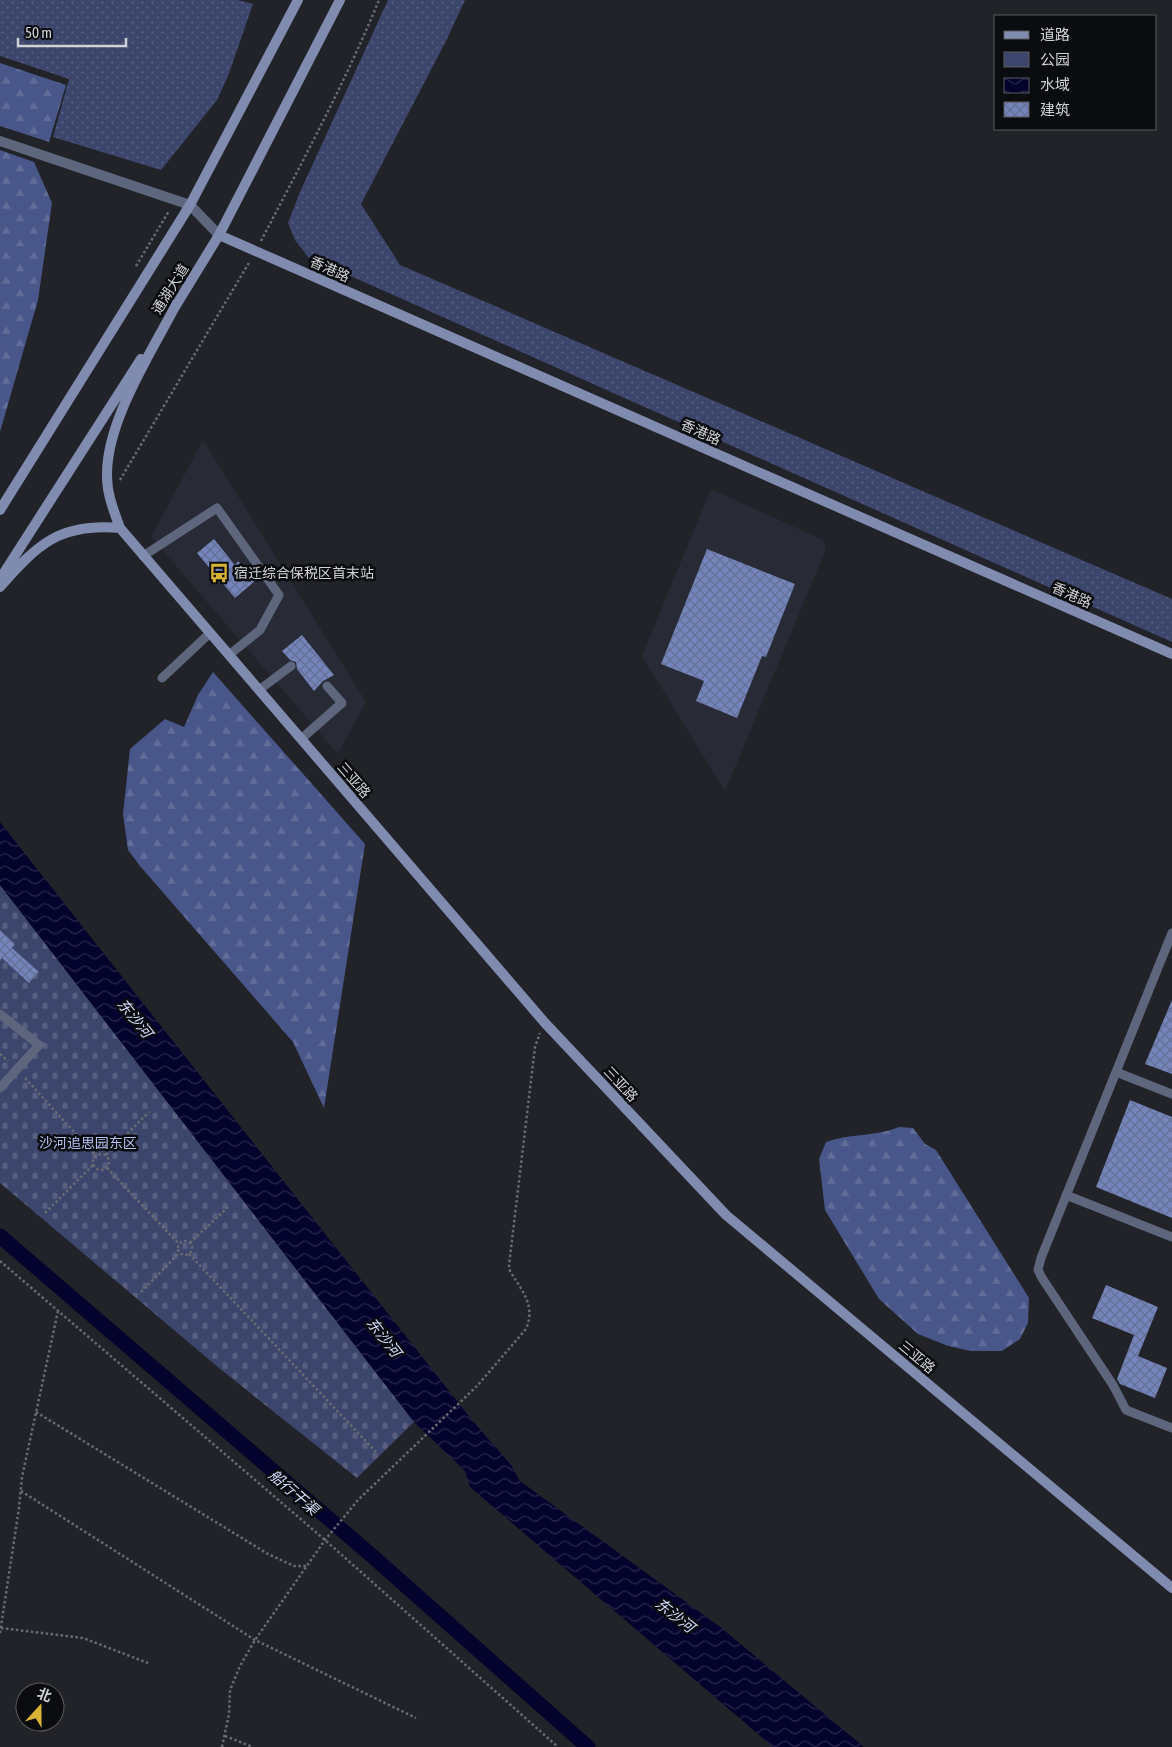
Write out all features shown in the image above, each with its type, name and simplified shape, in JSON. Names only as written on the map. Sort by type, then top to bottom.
[{"type":"street","name":"通湖大道","points":[[0,510],[190,205],[298,0]]},
{"type":"street","name":"通湖大道","points":[[0,579],[219,235],[340,0]]},
{"type":"street","points":[[0,141],[190,205],[219,235]]},
{"type":"street","name":"香港路","points":[[219,235],[1172,654]]},
{"type":"street","points":[[0,587],[41,545],[60,534],[83,529],[120,528],[109,498],[107,475],[116,425],[177,303]]},
{"type":"street","name":"三亚路","points":[[120,528],[545,1023],[726,1214],[1172,1588]]},
{"type":"lane","points":[[144,556],[216,508],[279,595],[260,630],[229,655]]},
{"type":"lane","points":[[162,678],[210,633]]},
{"type":"lane","points":[[259,690],[291,666]]},
{"type":"lane","points":[[301,739],[342,703],[327,686]]},
{"type":"lane","points":[[1172,933],[1066,1195],[1038,1270],[1113,1384],[1126,1410],[1172,1428]]},
{"type":"lane","points":[[0,1014],[39,1045],[0,1088]]},
{"type":"lane","points":[[1116,1072],[1172,1094]]},
{"type":"lane","points":[[1066,1195],[1172,1237]]},
{"type":"path","points":[[135,268],[176,200]]},
{"type":"path","points":[[222,1747],[229,1714],[230,1690],[240,1666],[255,1640],[325,1540],[358,1500],[412,1447],[436,1428],[477,1386],[526,1329],[531,1318],[530,1308],[509,1265],[535,1047],[545,1023]]},
{"type":"path","points":[[0,1054],[17,1069],[95,1155]]},
{"type":"path","points":[[106,1155],[149,1112]]},
{"type":"path","points":[[95,1155],[100,1153],[106,1155],[109,1162],[107,1168]]},
{"type":"path","points":[[45,1213],[93,1165],[95,1155]]},
{"type":"path","points":[[93,1165],[99,1170],[107,1168]]},
{"type":"path","points":[[107,1168],[179,1244],[179,1254],[141,1292]]},
{"type":"path","points":[[190,1243],[228,1207]]},
{"type":"path","points":[[179,1244],[182,1241],[190,1243]]},
{"type":"path","points":[[179,1254],[184,1256],[189,1254],[192,1249],[190,1243]]},
{"type":"path","points":[[189,1254],[376,1452]]},
{"type":"path","points":[[0,1261],[325,1540],[558,1747]]},
{"type":"path","points":[[0,1633],[21,1491],[58,1311]]},
{"type":"path","points":[[36,1412],[268,1554],[294,1566],[307,1566]]},
{"type":"path","points":[[21,1491],[255,1640],[416,1718]]},
{"type":"path","points":[[1,1628],[83,1638],[148,1663]]},
{"type":"path","points":[[225,1736],[253,1747]]},
{"type":"shaded area","points":[[203,440],[366,702],[338,754],[151,537]]},
{"type":"shaded area","points":[[711,489],[823,540],[826,549],[725,791],[642,656]]},
{"type":"green space","points":[[0,0],[238,0],[253,4],[228,76],[217,100],[161,170],[53,137],[69,79],[0,56]]},
{"type":"green space","points":[[388,0],[465,0],[446,41],[361,204],[400,265],[1172,599],[1172,642],[308,257],[295,240],[288,223],[300,192]]},
{"type":"green space","points":[[0,63],[66,85],[49,142],[0,126]]},
{"type":"green space","points":[[0,150],[34,162],[52,203],[38,300],[0,432]]},
{"type":"green space","points":[[213,672],[365,844],[324,1108],[293,1042],[128,850],[123,814],[130,749],[165,719],[184,727],[198,695]]},
{"type":"green space","name":"沙河追思园东区","points":[[0,885],[414,1422],[357,1478],[219,1368],[0,1183]]},
{"type":"green space","points":[[899,1127],[913,1128],[925,1144],[936,1150],[1029,1298],[1028,1323],[1020,1339],[1002,1351],[971,1351],[948,1346],[918,1334],[879,1299],[825,1210],[819,1159],[826,1142]]},
{"type":"water","name":"东沙河","points":[[0,822],[472,1420],[511,1465],[520,1481],[719,1626],[864,1747],[773,1747],[470,1487],[465,1471],[414,1422],[0,885]]},
{"type":"building","points":[[214,539],[235,565],[238,561],[255,581],[235,598],[197,553]]},
{"type":"building","points":[[707,549],[795,584],[766,657],[762,656],[737,718],[696,701],[704,681],[661,664]]},
{"type":"building","points":[[302,635],[334,675],[323,681],[314,691],[297,669],[296,662],[290,660],[282,651]]},
{"type":"building","points":[[0,930],[15,944],[12,948],[39,972],[29,983],[2,958],[0,961]]},
{"type":"building","points":[[1172,1000],[1172,1074],[1145,1064]]},
{"type":"building","points":[[1130,1100],[1172,1117],[1172,1218],[1096,1187]]},
{"type":"building","points":[[1106,1285],[1158,1307],[1138,1356],[1167,1368],[1155,1398],[1120,1384],[1117,1379],[1134,1335],[1092,1318]]},
{"type":"waterway","name":"船行干渠","points":[[0,1236],[371,1555],[588,1747]]},
{"type":"place","name":"宿迁综合保税区首末站","points":[[219,573]]}]
